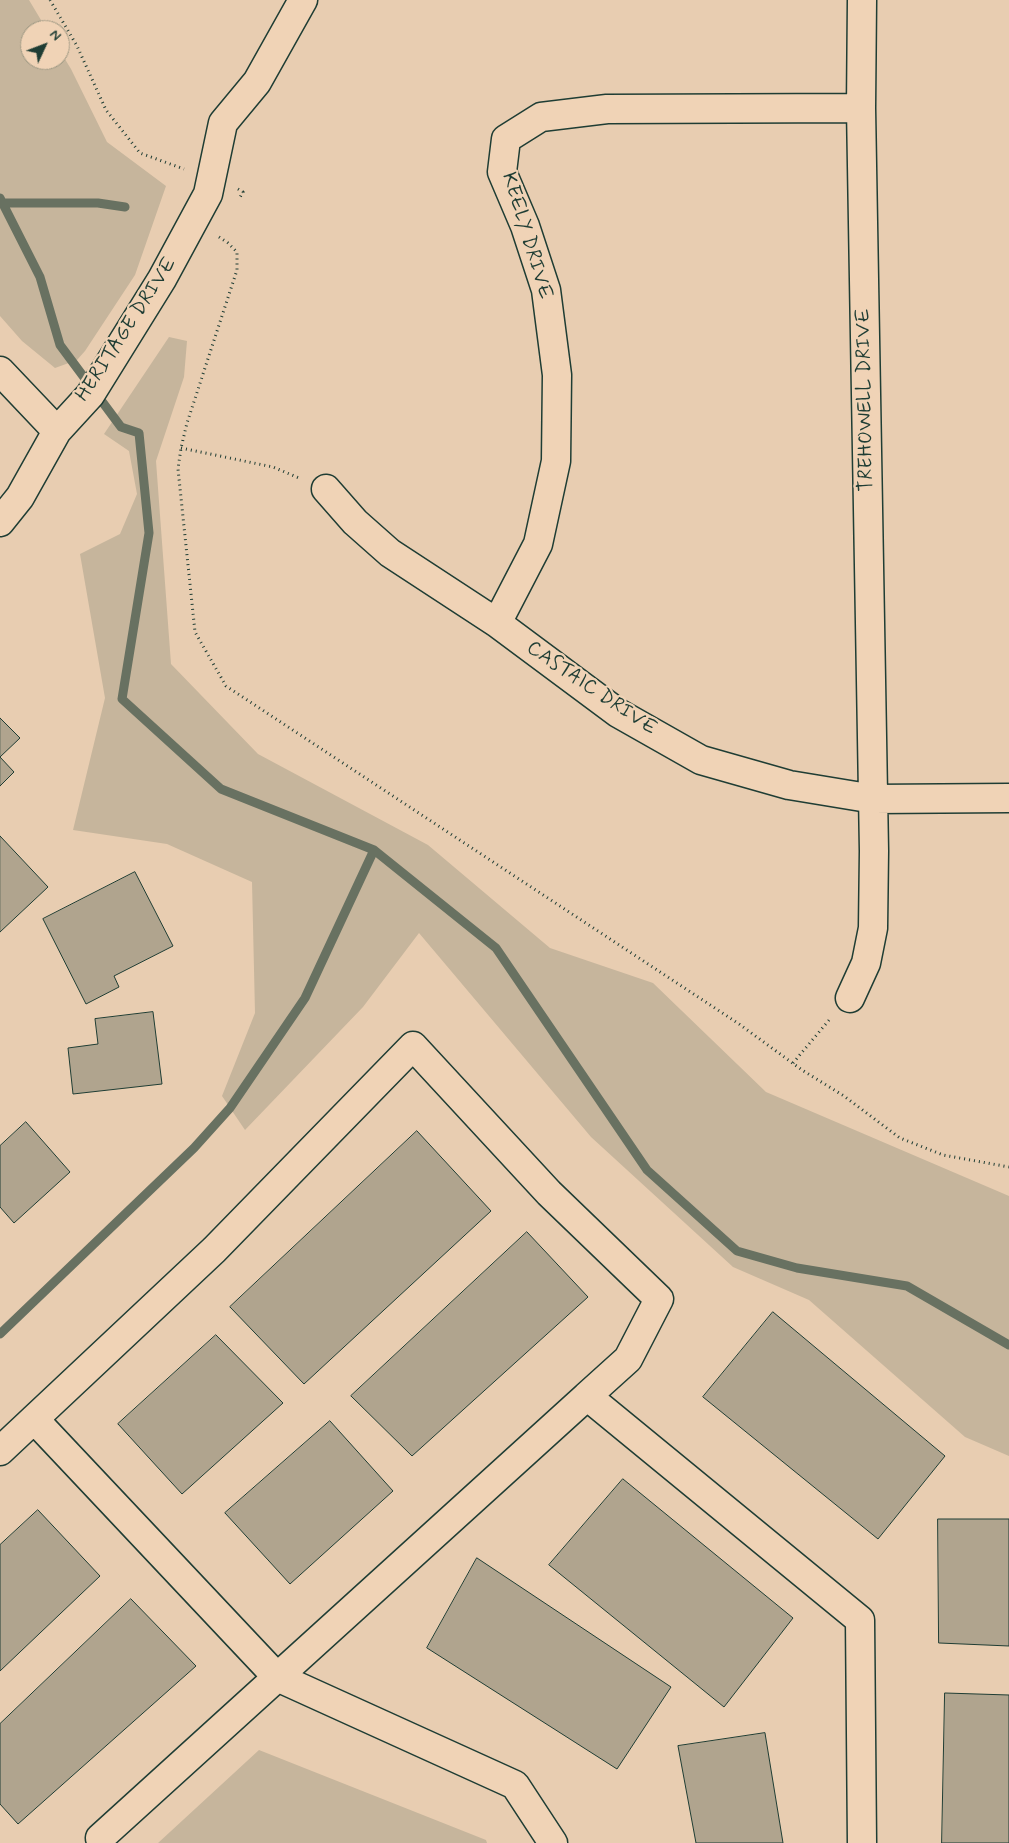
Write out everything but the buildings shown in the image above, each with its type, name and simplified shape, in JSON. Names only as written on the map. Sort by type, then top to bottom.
[{"type":"street","name":"HERITAGE DRIVE","points":[[0,522],[20,497],[57,431],[90,395],[162,280],[208,194],[223,123],[257,82],[303,0]]},
{"type":"street","name":"TREHOWELL DRIVE","points":[[850,998],[866,963],[873,928],[874,799],[861,108],[862,0]]},
{"type":"street","name":"KEELY DRIVE","points":[[497,623],[538,544],[556,461],[557,376],[546,290],[525,226],[502,172],[506,139],[540,117],[607,109],[861,108]]},
{"type":"street","points":[[0,371],[57,431]]},
{"type":"street","name":"CASTAIC DRIVE","points":[[326,489],[354,522],[390,553],[497,623],[618,712],[701,760],[789,785],[874,799],[1009,798]]},
{"type":"street","points":[[0,1451],[214,1250],[413,1046],[550,1193],[659,1299],[628,1359],[100,1838]]},
{"type":"street","points":[[587,1396],[860,1620],[862,1843]]},
{"type":"street","points":[[34,1419],[278,1677],[514,1785],[553,1843]]},
{"type":"path","points":[[50,0],[78,46],[106,110],[140,153],[177,167],[213,176],[243,192],[235,206]]},
{"type":"path","points":[[222,229],[218,236],[237,252],[238,270],[187,423],[178,469],[195,632],[226,686],[739,1024],[793,1063],[844,1096],[900,1138],[943,1155],[1009,1167]]},
{"type":"path","points":[[181,448],[273,467],[326,489]]},
{"type":"path","points":[[793,1063],[818,1032],[850,998]]},
{"type":"shaded area","points":[[0,0],[29,0],[41,20],[20,20],[20,70],[70,70],[70,67],[107,142],[166,186],[135,275],[85,351],[77,360],[55,368],[22,341],[0,316]]},
{"type":"shaded area","points":[[169,337],[187,341],[184,377],[156,461],[171,664],[258,754],[428,845],[550,948],[653,983],[766,1092],[1009,1196],[1009,1456],[965,1437],[809,1300],[733,1267],[591,1137],[419,933],[363,1007],[245,1130],[222,1096],[255,1013],[252,882],[167,844],[73,830],[105,698],[80,554],[120,534],[137,494],[129,451],[104,434]]},
{"type":"shaded area","points":[[259,1750],[486,1840],[487,1843],[158,1843]]},
{"type":"waterway","points":[[0,198],[40,277],[60,345],[121,427],[139,433],[149,533],[122,699],[221,789],[374,850],[496,948],[647,1170],[737,1251],[797,1268],[907,1286],[1009,1345]]},
{"type":"waterway","points":[[3,203],[98,203],[125,207]]},
{"type":"waterway","points":[[0,1334],[194,1148],[230,1108],[305,998],[374,850]]}]
